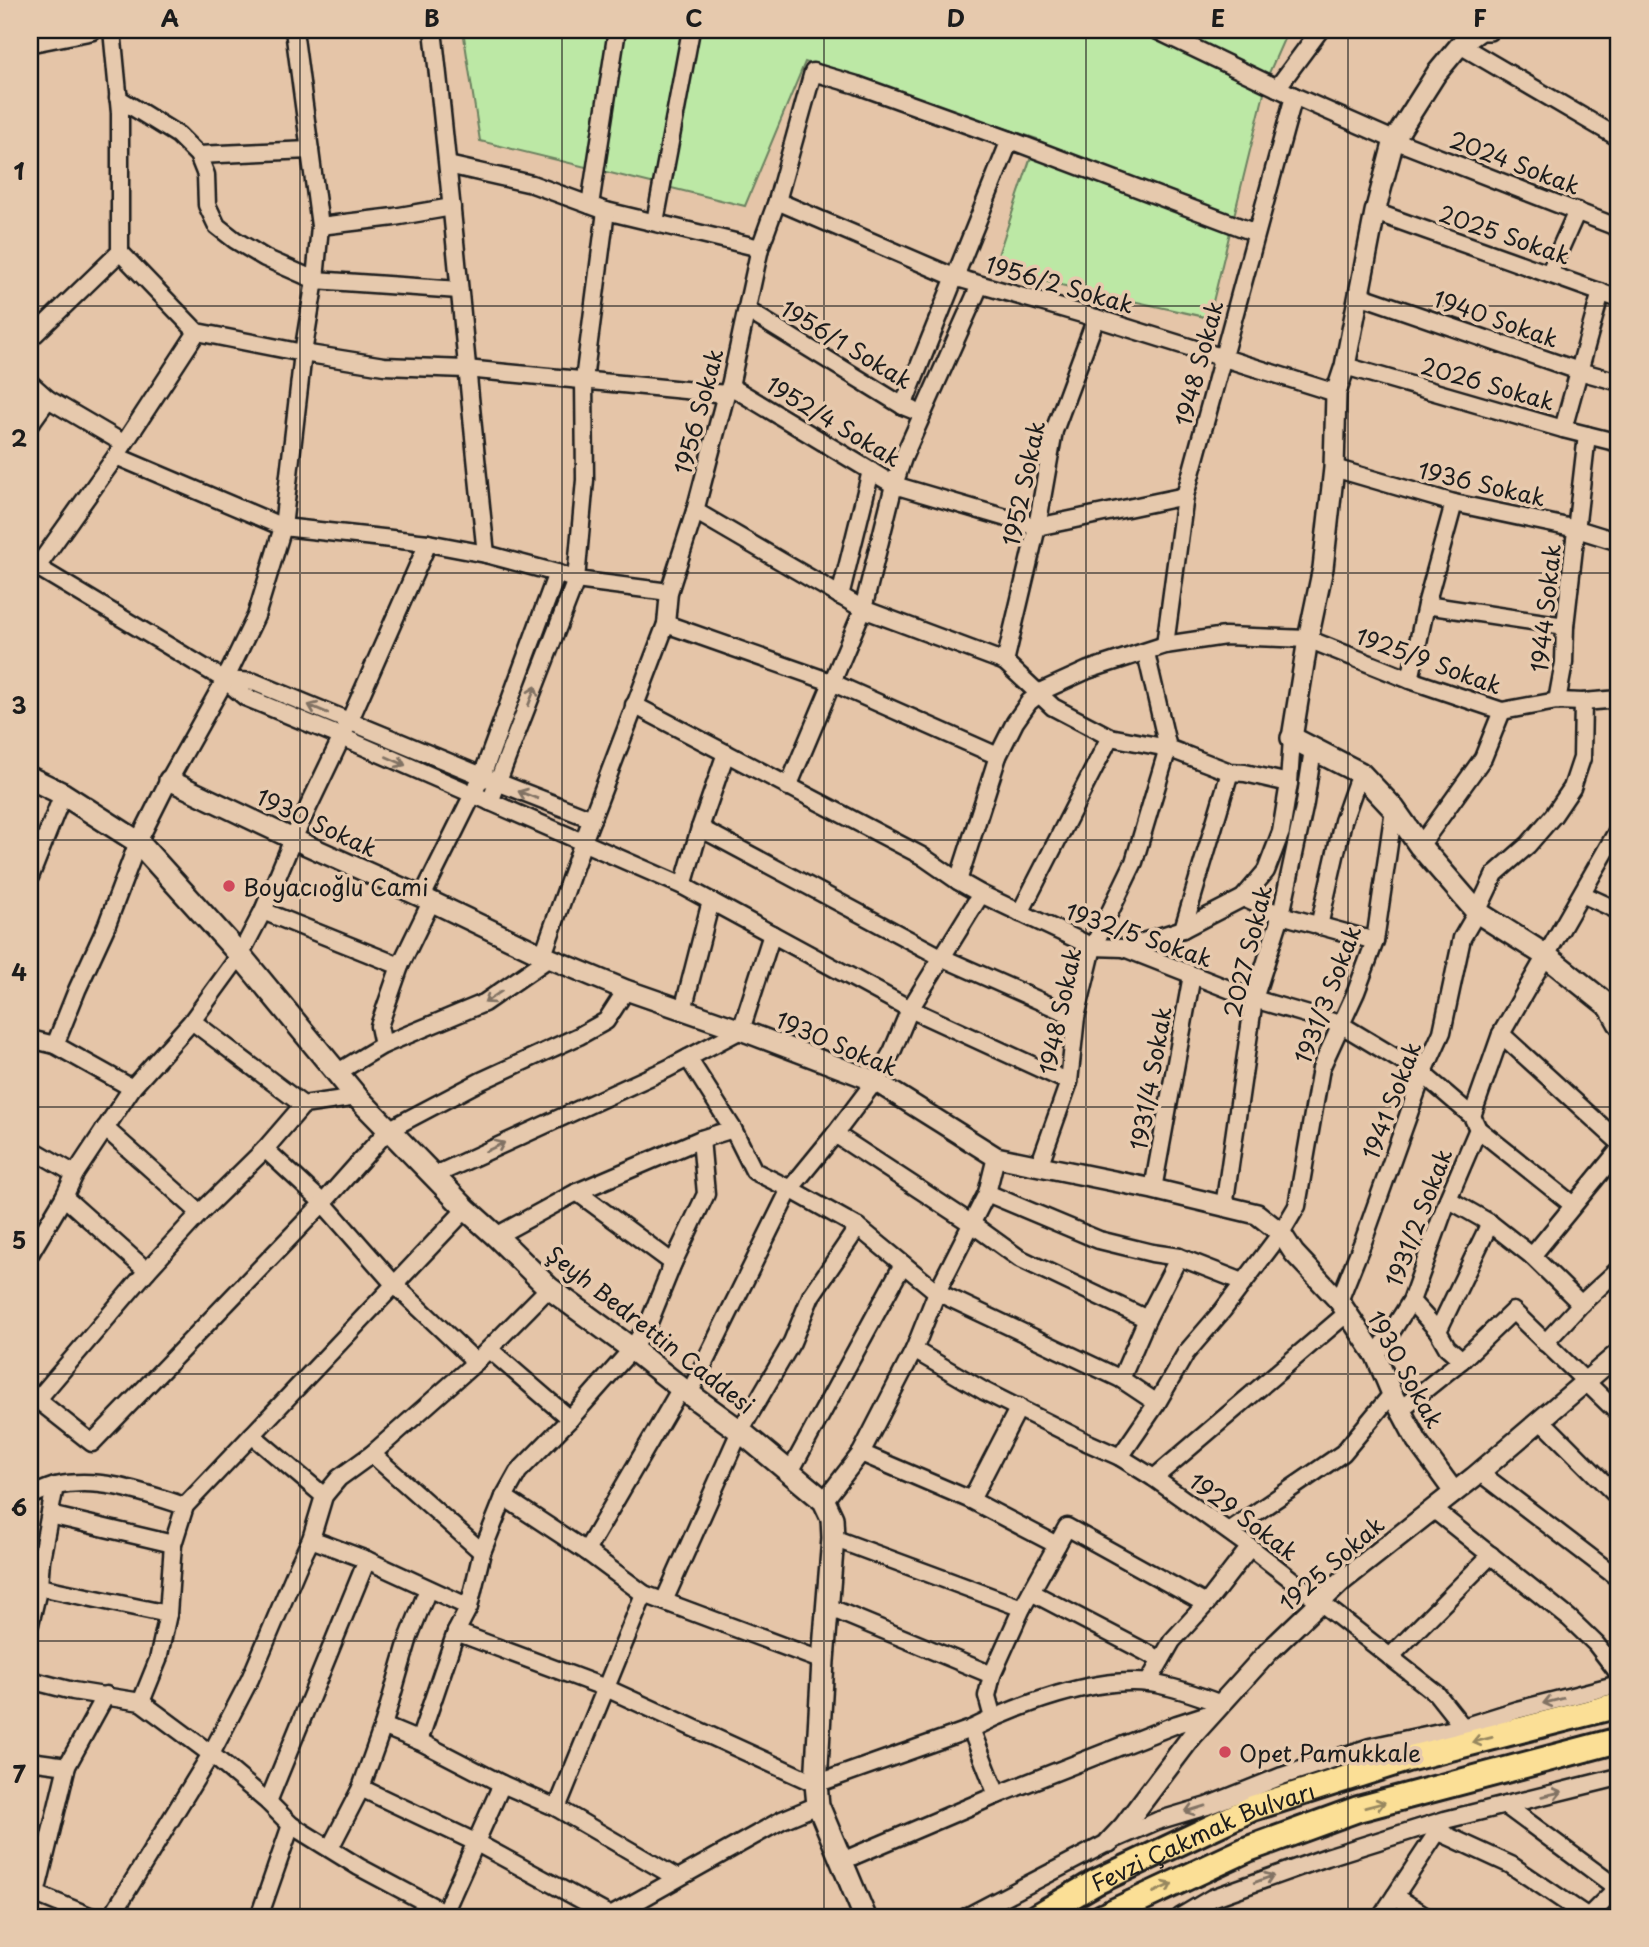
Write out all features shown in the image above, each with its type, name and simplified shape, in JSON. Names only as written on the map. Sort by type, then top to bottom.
[{"type":"main road","points":[[1292,738],[1360,773],[1394,809],[1420,846],[1477,912],[1616,1007]]},
{"type":"main road","name":"Şeyh Bedrettin Caddesi","points":[[30,778],[63,794],[138,842],[240,955],[388,1130],[549,1288],[740,1431],[824,1501]]},
{"type":"main road","points":[[824,1501],[832,1518],[833,1538],[823,1661],[817,1794],[865,1917]]},
{"type":"main road","name":"Fevzi Çakmak Bulvarı","points":[[1036,1917],[1096,1882],[1253,1808],[1407,1759],[1619,1705]]},
{"type":"main road","name":"Fevzi Çakmak Bulvarı","points":[[1102,1917],[1248,1849],[1358,1809],[1619,1740]]},
{"type":"street","points":[[30,42],[91,30]]},
{"type":"street","points":[[112,30],[120,113],[120,253],[197,332],[384,366],[466,369],[728,390]]},
{"type":"street","points":[[55,1045],[106,928],[138,842],[225,680],[256,615],[283,527],[320,226],[294,30]]},
{"type":"street","points":[[433,30],[449,165],[466,369],[486,554]]},
{"type":"street","points":[[590,205],[617,30]]},
{"type":"street","points":[[655,222],[691,30]]},
{"type":"street","name":"2024 Sokak","points":[[1156,30],[1394,140],[1619,228]]},
{"type":"street","points":[[1277,88],[1320,30]]},
{"type":"street","points":[[1124,948],[1183,929],[1243,898],[1266,872],[1281,832],[1289,783],[1292,738],[1323,568],[1334,468],[1336,393],[1345,366],[1375,212],[1394,140],[1436,74],[1460,45],[1481,30],[1489,30]]},
{"type":"street","points":[[1460,45],[1619,138]]},
{"type":"street","name":"1956 Sokak","points":[[546,956],[583,842],[666,624],[669,592],[695,511],[728,390],[760,248],[777,201],[813,72],[1010,140]]},
{"type":"street","name":"1948 Sokak","points":[[1165,645],[1185,496],[1294,96]]},
{"type":"street","points":[[118,98],[178,135],[198,155],[206,175],[207,205],[217,226],[265,258],[315,280],[459,290]]},
{"type":"street","points":[[903,406],[1010,140],[1256,233]]},
{"type":"street","points":[[198,155],[310,150]]},
{"type":"street","points":[[449,165],[532,184],[607,211],[760,248]]},
{"type":"street","name":"1956/2 Sokak","points":[[777,201],[954,277],[1336,393]]},
{"type":"street","points":[[320,226],[452,207]]},
{"type":"street","points":[[490,802],[576,580],[584,480],[584,380],[607,211]]},
{"type":"street","points":[[1549,274],[1577,211]]},
{"type":"street","name":"2025 Sokak","points":[[1375,212],[1619,299]]},
{"type":"street","points":[[30,339],[120,253]]},
{"type":"street","points":[[788,788],[863,610],[903,458],[980,285]]},
{"type":"street","points":[[1563,429],[1601,292]]},
{"type":"street","name":"1940 Sokak","points":[[1359,295],[1579,371],[1619,382]]},
{"type":"street","name":"1956/1 Sokak","points":[[747,310],[903,406],[924,414]]},
{"type":"street","name":"1952 Sokak","points":[[1005,662],[1037,527],[1054,431],[1096,318]]},
{"type":"street","points":[[197,332],[120,449],[33,570],[225,680],[254,682],[472,794],[683,886],[911,1009],[1069,1082]]},
{"type":"street","name":"2026 Sokak","points":[[1345,366],[1619,443]]},
{"type":"street","points":[[30,383],[48,400],[120,449],[283,527],[428,543],[486,554],[576,580],[669,592]]},
{"type":"street","name":"1952/4 Sokak","points":[[728,390],[894,485],[1037,527]]},
{"type":"street","points":[[30,424],[48,400]]},
{"type":"street","name":"1944 Sokak","points":[[1557,701],[1564,663],[1587,435]]},
{"type":"street","name":"1936 Sokak","points":[[1334,468],[1454,503],[1577,529],[1619,542]]},
{"type":"street","points":[[840,596],[871,471]]},
{"type":"street","points":[[1037,527],[1185,496]]},
{"type":"street","points":[[1410,680],[1426,605],[1454,503]]},
{"type":"street","points":[[695,511],[863,610],[1005,662],[1053,707],[1110,737],[1168,748],[1230,772],[1289,783]]},
{"type":"street","points":[[30,1254],[75,1174],[132,1088],[192,1021],[240,955],[346,730],[428,543]]},
{"type":"street","points":[[383,1045],[379,1026],[400,966],[482,776],[557,573]]},
{"type":"street","points":[[1426,605],[1566,626]]},
{"type":"street","points":[[666,624],[831,682],[998,756]]},
{"type":"street","name":"1925/9 Sokak","points":[[1040,693],[1088,670],[1165,645],[1225,635],[1308,639],[1410,680],[1502,711],[1557,701],[1619,699]]},
{"type":"street","points":[[1146,653],[1168,748]]},
{"type":"street","points":[[958,881],[998,756],[1029,702],[1040,693]]},
{"type":"street","points":[[1477,912],[1495,874],[1528,845],[1572,788],[1582,758],[1583,702]]},
{"type":"street","name":"1932/5 Sokak","points":[[634,705],[922,856],[981,894],[1093,947],[1124,948],[1254,999],[1340,1024],[1423,1074],[1573,1205]]},
{"type":"street","points":[[1420,846],[1483,758],[1502,711]]},
{"type":"street","points":[[346,730],[482,776],[592,820]]},
{"type":"street","points":[[1020,913],[1110,737]]},
{"type":"street","name":"1948 Sokak","points":[[1039,1166],[1069,1082],[1076,1017],[1093,947],[1134,862],[1168,748]]},
{"type":"street","name":"2027 Sokak","points":[[1224,1207],[1254,999],[1281,915],[1305,803],[1313,749]]},
{"type":"street","points":[[683,886],[726,753]]},
{"type":"street","points":[[1183,929],[1230,772]]},
{"type":"street","points":[[1320,926],[1343,821],[1360,773]]},
{"type":"street","name":"1930 Sokak","points":[[169,780],[546,956],[626,990],[875,1081],[996,1157],[1153,1189],[1257,1214],[1281,1233],[1343,1308],[1376,1356],[1417,1441],[1454,1492]]},
{"type":"street","points":[[30,877],[63,794]]},
{"type":"street","name":"1931/3 Sokak","points":[[1120,1457],[1157,1403],[1186,1353],[1223,1310],[1281,1233],[1297,1206],[1321,1068],[1376,941],[1394,809]]},
{"type":"street","points":[[700,828],[943,958],[1076,1017]]},
{"type":"street","name":"1931/2 Sokak","points":[[1376,1356],[1411,1301],[1475,1122],[1501,1034],[1619,828]]},
{"type":"street","points":[[586,1551],[685,1391],[790,1189],[875,1081],[911,1009],[981,894]]},
{"type":"street","points":[[1582,894],[1619,911]]},
{"type":"street","points":[[1243,898],[1281,915],[1376,941]]},
{"type":"street","points":[[682,1010],[711,901]]},
{"type":"street","points":[[263,911],[400,966]]},
{"type":"street","name":"1941 Sokak","points":[[1343,1308],[1364,1239],[1423,1074],[1442,1032],[1462,938],[1477,912]]},
{"type":"street","points":[[433,1176],[688,1058],[741,1030],[772,934]]},
{"type":"street","points":[[338,1072],[383,1045],[484,1003],[546,956]]},
{"type":"street","name":"1931/4 Sokak","points":[[1153,1189],[1192,975]]},
{"type":"street","points":[[358,1097],[303,1105],[265,1149],[200,1213],[33,1397],[92,1443],[323,1203],[388,1130],[481,1081],[606,1021],[626,990]]},
{"type":"street","points":[[192,1021],[303,1105]]},
{"type":"street","points":[[1501,1034],[1619,1142]]},
{"type":"street","points":[[30,1039],[55,1045],[132,1088]]},
{"type":"street","points":[[688,1058],[733,1129],[754,1171],[858,1227],[937,1292],[1121,1379],[1157,1403]]},
{"type":"street","points":[[105,1128],[200,1213]]},
{"type":"street","points":[[496,1236],[577,1192],[701,1139],[733,1129]]},
{"type":"street","points":[[835,1134],[1019,1258],[1147,1319]]},
{"type":"street","points":[[419,1741],[456,1632],[469,1606],[482,1552],[504,1497],[518,1472],[570,1419],[632,1349],[650,1320],[673,1263],[706,1194],[701,1139]]},
{"type":"street","points":[[30,1147],[75,1174]]},
{"type":"street","points":[[265,1149],[323,1203],[394,1284],[476,1362]]},
{"type":"street","points":[[1532,1256],[1619,1150]]},
{"type":"street","points":[[824,1501],[861,1453],[914,1350],[937,1292],[987,1193],[996,1157]]},
{"type":"street","points":[[577,1192],[673,1263]]},
{"type":"street","points":[[987,1193],[1099,1240],[1179,1257],[1243,1282]]},
{"type":"street","points":[[64,1197],[147,1271]]},
{"type":"street","points":[[1448,1199],[1490,1223],[1532,1256],[1581,1304]]},
{"type":"street","points":[[141,1702],[158,1660],[168,1614],[173,1544],[186,1506],[466,1209]]},
{"type":"street","points":[[1438,1331],[1490,1223]]},
{"type":"street","points":[[664,1601],[740,1431],[792,1342],[811,1296],[858,1227]]},
{"type":"street","points":[[1121,1379],[1147,1319],[1179,1257]]},
{"type":"street","points":[[790,1472],[903,1264]]},
{"type":"street","points":[[1545,1343],[1581,1304],[1619,1269]]},
{"type":"street","points":[[111,1917],[211,1754],[250,1679],[293,1575],[311,1539],[324,1496],[339,1478],[372,1454],[476,1362],[549,1288]]},
{"type":"street","points":[[1411,1301],[1438,1331],[1447,1347],[1462,1360]]},
{"type":"street","points":[[1154,1478],[1343,1308]]},
{"type":"street","points":[[1229,1531],[1343,1453],[1396,1402],[1462,1360],[1513,1311],[1619,1414]]},
{"type":"street","points":[[489,1349],[570,1419]]},
{"type":"street","name":"1929 Sokak","points":[[914,1350],[984,1391],[1120,1457],[1154,1478],[1250,1547],[1436,1693],[1463,1727]]},
{"type":"street","name":"1925 Sokak","points":[[1109,1842],[1192,1736],[1269,1651],[1342,1581],[1479,1472],[1619,1353]]},
{"type":"street","points":[[971,1500],[1019,1407]]},
{"type":"street","points":[[1541,1420],[1619,1498]]},
{"type":"street","points":[[252,1435],[324,1496]]},
{"type":"street","points":[[861,1453],[971,1500],[1057,1545]]},
{"type":"street","points":[[372,1454],[482,1552]]},
{"type":"street","points":[[1479,1472],[1619,1579]]},
{"type":"street","points":[[30,1496],[55,1486],[83,1483],[130,1488],[186,1506]]},
{"type":"street","points":[[30,1624],[34,1585],[55,1486]]},
{"type":"street","points":[[504,1497],[586,1551],[644,1594],[823,1661]]},
{"type":"street","points":[[1433,1509],[1569,1618],[1596,1644],[1619,1674]]},
{"type":"street","points":[[50,1515],[173,1544]]},
{"type":"street","points":[[993,1718],[987,1696],[992,1675],[1022,1608],[1067,1527],[1206,1604]]},
{"type":"street","points":[[833,1538],[1022,1608]]},
{"type":"street","points":[[311,1539],[367,1560],[469,1606]]},
{"type":"street","points":[[1148,1683],[1172,1642],[1206,1604],[1250,1547]]},
{"type":"street","points":[[1390,1657],[1491,1555]]},
{"type":"street","points":[[268,1802],[367,1560]]},
{"type":"street","points":[[34,1585],[168,1614]]},
{"type":"street","points":[[330,1848],[361,1788],[383,1726],[409,1637],[428,1589]]},
{"type":"street","points":[[1031,1592],[1161,1660]]},
{"type":"street","points":[[556,1808],[644,1594]]},
{"type":"street","points":[[828,1607],[992,1675]]},
{"type":"street","points":[[456,1632],[606,1688],[817,1794]]},
{"type":"street","points":[[30,1681],[141,1702],[211,1754],[291,1825],[359,1867],[449,1914],[475,1842],[502,1783]]},
{"type":"street","points":[[361,1788],[475,1842],[610,1917],[782,1820],[817,1794],[993,1718],[1052,1697],[1104,1683],[1148,1683],[1184,1690],[1218,1708]]},
{"type":"street","points":[[967,1917],[1109,1842],[1157,1821],[1207,1806],[1282,1776],[1370,1747],[1463,1727],[1619,1684]]},
{"type":"street","points":[[92,1917],[33,1893],[67,1766],[106,1695]]},
{"type":"street","points":[[842,1861],[997,1795],[1218,1708]]},
{"type":"street","points":[[383,1726],[556,1808],[677,1878]]},
{"type":"street","points":[[971,1729],[997,1795]]},
{"type":"street","points":[[30,1761],[67,1766]]},
{"type":"street","points":[[1186,1916],[1212,1898],[1327,1857],[1441,1826],[1505,1805],[1619,1777]]},
{"type":"street","points":[[1441,1826],[1511,1865],[1588,1917],[1618,1887],[1505,1805]]},
{"type":"street","points":[[259,1917],[291,1825]]},
{"type":"street","points":[[1381,1917],[1441,1826]]},
{"type":"street","points":[[1395,1896],[1428,1917]]},
{"type":"green space","points":[[463,30],[1288,30],[1269,73],[1209,318],[993,270],[1037,139],[805,62],[745,206],[480,141]]},
{"type":"place","name":"Boyacıoğlu Cami","points":[[229,886]]},
{"type":"place","name":"Opet Pamukkale","points":[[1225,1752]]}]
